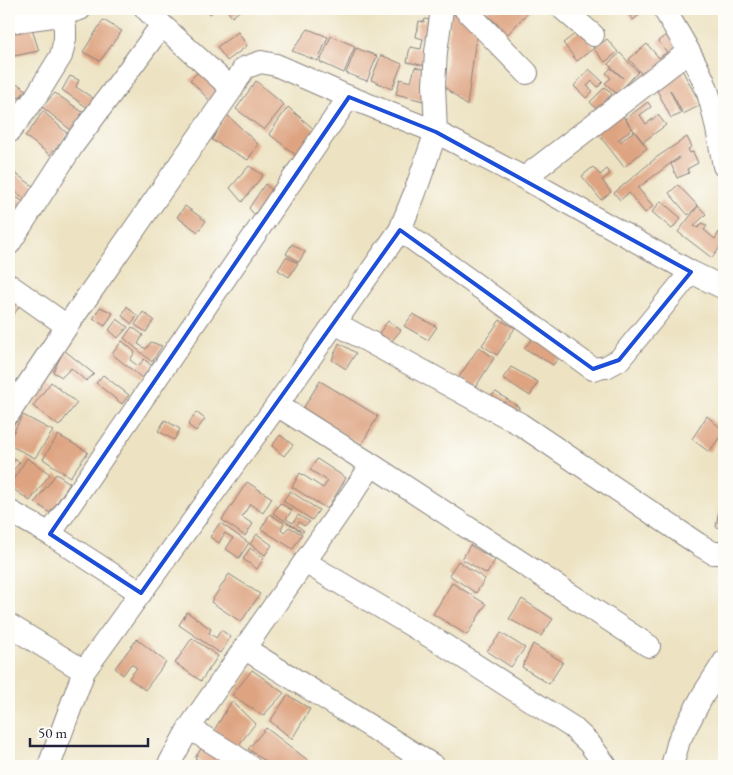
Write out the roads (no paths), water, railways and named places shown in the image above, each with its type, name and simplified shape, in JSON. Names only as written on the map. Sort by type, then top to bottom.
[{"type":"street","points":[[146,9],[162,26],[232,89]]},
{"type":"street","points":[[49,766],[84,671],[277,405],[400,230],[436,132],[434,85],[442,9]]},
{"type":"street","points":[[465,9],[527,73]]},
{"type":"street","points":[[563,9],[594,35]]},
{"type":"street","points":[[664,9],[688,52],[715,92],[714,118],[724,166]]},
{"type":"street","points":[[9,22],[71,11]]},
{"type":"street","points":[[9,132],[35,98],[61,56],[65,39],[65,27],[71,11]]},
{"type":"street","points":[[9,244],[73,145],[162,26]]},
{"type":"street","points":[[524,178],[688,52]]},
{"type":"street","points":[[9,413],[66,326],[232,89],[244,68],[260,62],[276,65],[436,132],[524,178],[691,272],[724,288]]},
{"type":"street","points":[[50,534],[349,97]]},
{"type":"street","points":[[400,230],[593,369],[606,367],[619,360],[691,272]]},
{"type":"street","points":[[9,285],[66,326]]},
{"type":"street","points":[[335,323],[520,424],[698,544],[713,553],[724,553]]},
{"type":"street","points":[[277,405],[649,646]]},
{"type":"street","points":[[168,766],[189,728],[372,465]]},
{"type":"street","points":[[9,511],[50,534],[141,592]]},
{"type":"street","points":[[305,562],[442,643],[572,727],[589,743],[606,766]]},
{"type":"street","points":[[9,625],[84,671]]},
{"type":"street","points":[[244,648],[434,766]]},
{"type":"street","points":[[672,766],[679,740],[703,694],[724,662]]},
{"type":"street","points":[[189,728],[249,766]]}]
